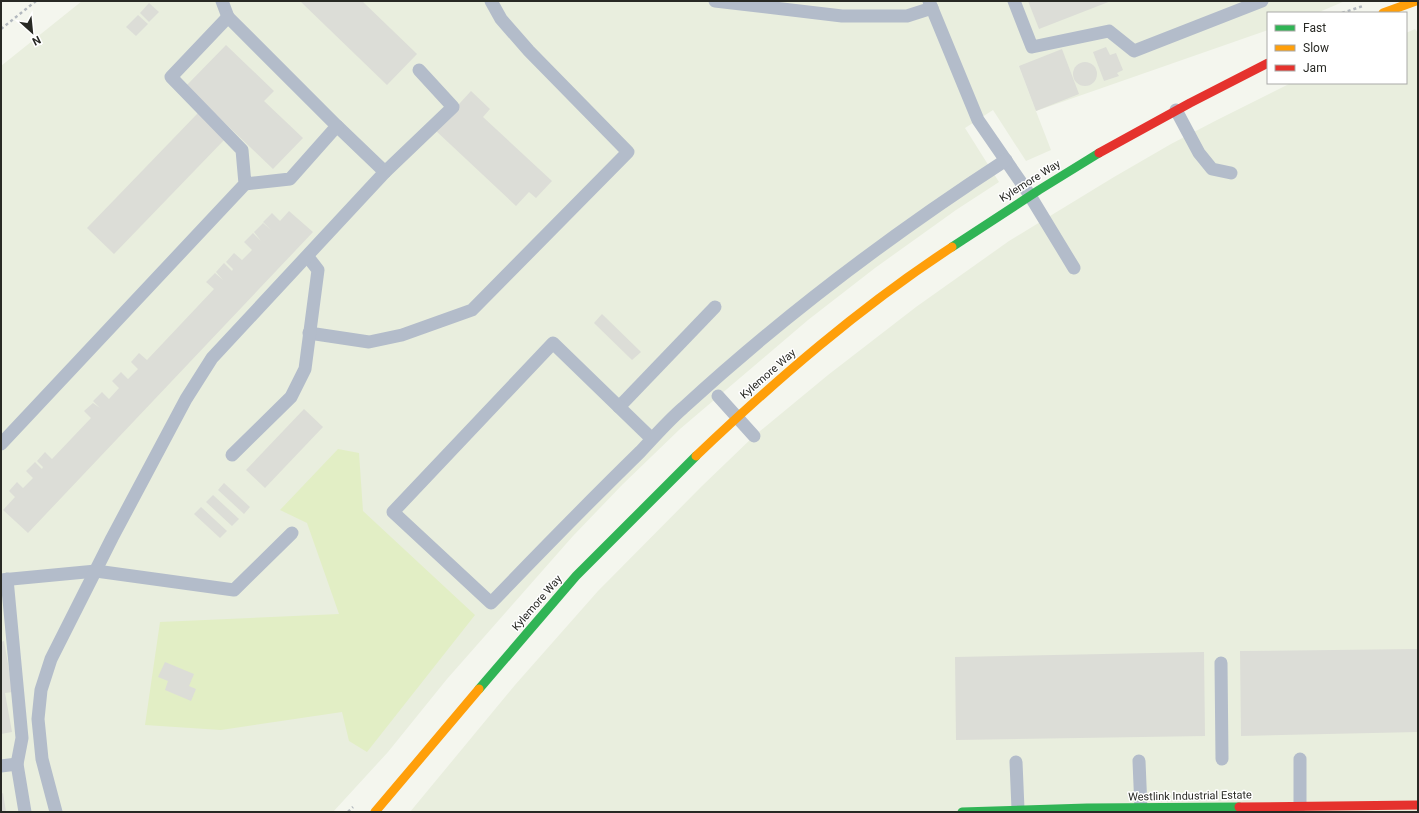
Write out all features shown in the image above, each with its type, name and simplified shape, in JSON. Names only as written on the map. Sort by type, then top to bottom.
[{"type":"street","points":[[1386,12],[1416,1]]},
{"type":"street","name":"Kylemore Way","points":[[375,812],[408,775],[557,597],[655,495],[737,417],[811,353],[903,279],[1029,194],[1176,110],[1267,64]]},
{"type":"street","name":"Westlink Industrial Estate","points":[[962,812],[1141,809],[1222,810],[1300,806],[1348,809],[1418,805]]},
{"type":"lane","points":[[222,1],[228,17],[385,172]]},
{"type":"lane","points":[[309,333],[369,342],[402,335],[472,310],[628,152],[529,51],[501,19],[491,1]]},
{"type":"lane","points":[[715,1],[842,16],[907,16],[930,5],[978,120],[1029,194],[1074,268]]},
{"type":"lane","points":[[1014,1],[1032,47],[1109,31],[1134,51],[1262,1]]},
{"type":"lane","points":[[228,17],[171,77],[242,150],[245,184]]},
{"type":"lane","points":[[56,812],[42,759],[38,719],[41,690],[51,659],[186,399],[212,358],[308,257],[385,172],[454,108],[419,70]]},
{"type":"lane","points":[[1176,110],[1199,153],[1212,169],[1231,174]]},
{"type":"lane","points":[[1,444],[245,184],[290,179],[337,126]]},
{"type":"lane","points":[[652,439],[553,343],[393,512],[491,603],[575,516],[652,439],[682,408],[813,296],[953,194],[1006,160]]},
{"type":"lane","points":[[232,455],[291,397],[305,369],[318,270],[308,257]]},
{"type":"lane","points":[[619,407],[715,307]]},
{"type":"lane","points":[[718,396],[754,436]]},
{"type":"lane","points":[[25,812],[16,764],[22,738],[4,580],[96,571],[234,590],[292,533]]},
{"type":"lane","points":[[1221,663],[1222,759]]},
{"type":"lane","points":[[1300,759],[1300,806]]},
{"type":"lane","points":[[1139,761],[1141,809]]},
{"type":"lane","points":[[1016,762],[1018,810]]},
{"type":"lane","points":[[1,766],[16,764]]},
{"type":"path","points":[[1,29],[36,1]]},
{"type":"path","points":[[1345,12],[1366,4]]},
{"type":"shaded area","points":[[82,1],[1345,1],[1319,12],[1267,12],[1267,30],[1036,111],[995,5],[1051,150],[1026,161],[993,110],[965,128],[999,182],[956,210],[875,268],[808,320],[680,429],[623,484],[573,536],[447,679],[388,752],[333,812],[1,812],[1,66]]},
{"type":"shaded area","points":[[1415,29],[1418,33],[1418,812],[410,812],[515,685],[598,591],[754,436],[828,375],[916,307],[1009,241],[1114,177],[1171,144],[1217,120],[1289,84],[1407,84],[1407,33]]},
{"type":"green space","points":[[338,449],[359,453],[363,511],[475,615],[367,752],[349,741],[342,712],[221,730],[145,725],[160,622],[339,614],[307,523],[280,510]]},
{"type":"building","points":[[300,1],[362,1],[417,54],[387,85]]},
{"type":"building","points":[[1028,1],[1111,1],[1039,29]]},
{"type":"building","points":[[149,3],[159,12],[149,22],[140,13]]},
{"type":"building","points":[[138,15],[148,24],[136,36],[126,27]]},
{"type":"building","points":[[226,45],[274,91],[264,101],[303,138],[273,169],[186,86]]},
{"type":"building","points":[[1106,47],[1110,55],[1116,53],[1123,70],[1117,73],[1119,76],[1104,81],[1093,52]]},
{"type":"building","points":[[1062,49],[1079,94],[1036,111],[1019,66]]},
{"type":"building","points":[[1085,62],[1093,66],[1097,74],[1093,82],[1085,86],[1077,82],[1073,74],[1077,66]]},
{"type":"building","points":[[471,91],[490,109],[483,117],[552,181],[536,198],[529,192],[516,206],[435,130]]},
{"type":"building","points":[[198,113],[225,139],[114,254],[87,228]]},
{"type":"building","points":[[289,211],[313,232],[28,533],[3,510],[15,497],[9,491],[17,482],[23,488],[33,478],[26,471],[35,462],[42,469],[43,467],[37,461],[45,452],[52,459],[91,418],[84,411],[93,403],[100,408],[93,401],[102,392],[109,399],[119,388],[112,381],[121,372],[128,379],[138,369],[131,362],[139,353],[147,360],[214,289],[206,282],[215,273],[223,280],[216,272],[224,263],[232,271],[233,269],[226,262],[234,253],[242,260],[252,250],[244,242],[253,233],[261,241],[254,232],[263,223],[271,230],[263,222],[272,213],[280,221]]},
{"type":"building","points":[[602,314],[641,352],[632,360],[594,323]]},
{"type":"building","points":[[304,409],[323,427],[265,488],[246,470]]},
{"type":"building","points":[[224,483],[250,507],[244,514],[218,490]]},
{"type":"building","points":[[213,495],[239,519],[232,526],[206,502]]},
{"type":"building","points":[[201,507],[227,531],[220,538],[194,514]]},
{"type":"building","points":[[4,641],[13,692],[5,693],[12,732],[1,734],[1,642]]},
{"type":"building","points":[[1418,649],[1418,732],[1241,736],[1240,651]]},
{"type":"building","points":[[1204,652],[1205,736],[956,740],[955,657]]},
{"type":"building","points":[[165,662],[194,674],[189,686],[196,689],[191,701],[165,690],[168,681],[158,677]]},
{"type":"building","points":[[3,793],[6,812],[1,812],[1,794]]},
{"type":"traffic: fast","points":[[952,247],[1099,153]]},
{"type":"traffic: fast","points":[[479,689],[576,576],[696,456]]},
{"type":"traffic: fast","points":[[962,812],[1087,808],[1239,807]]},
{"type":"traffic: slow","points":[[1386,12],[1416,1]]},
{"type":"traffic: slow","points":[[696,456],[788,372],[852,319],[884,294],[952,247]]},
{"type":"traffic: slow","points":[[375,812],[479,689]]},
{"type":"traffic: jam","points":[[1099,153],[1190,103],[1267,64]]},
{"type":"traffic: jam","points":[[1239,807],[1418,805]]}]
